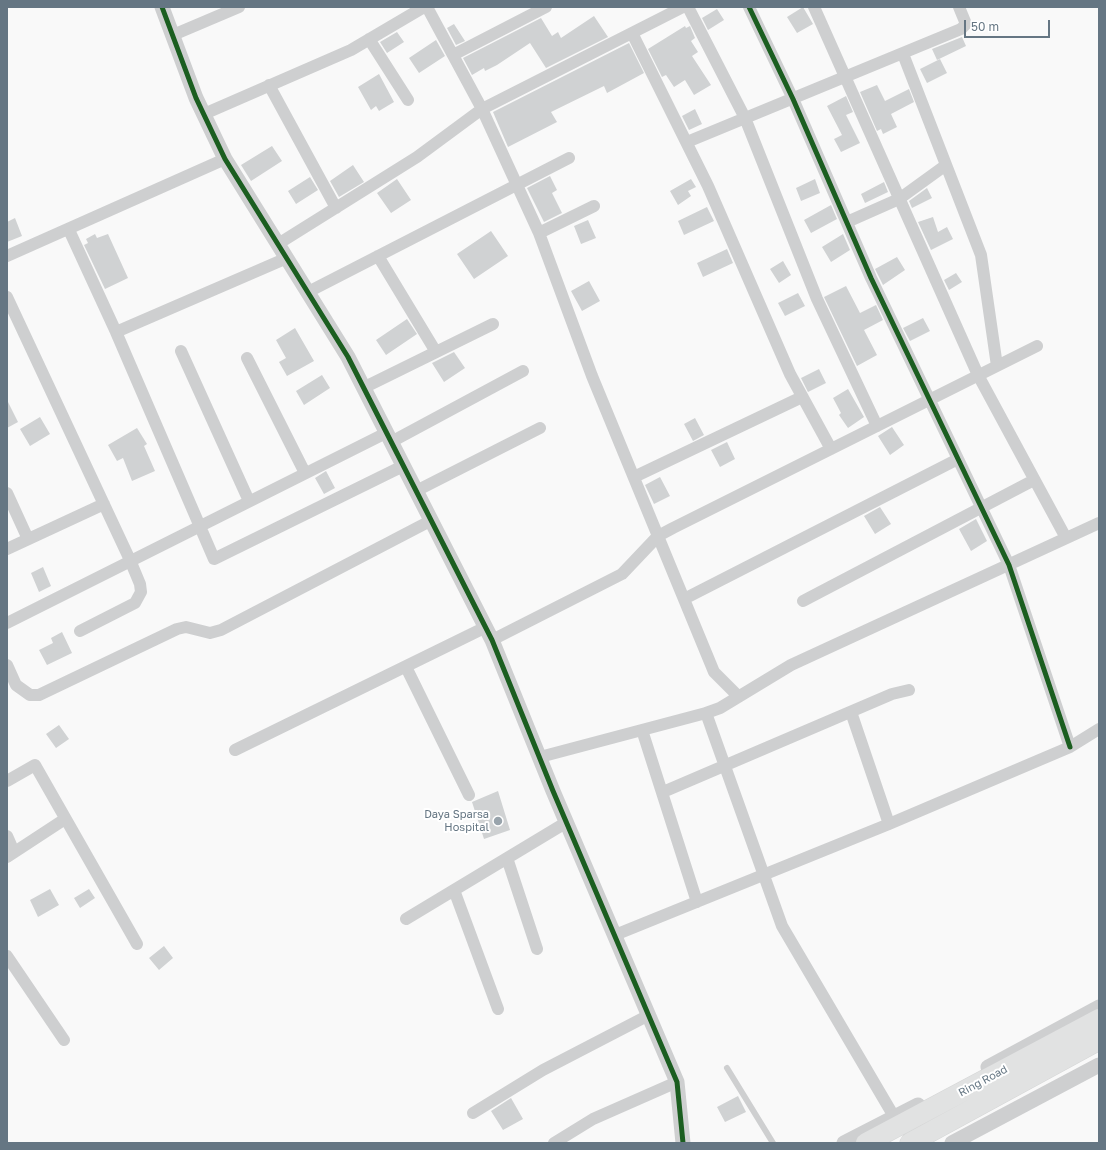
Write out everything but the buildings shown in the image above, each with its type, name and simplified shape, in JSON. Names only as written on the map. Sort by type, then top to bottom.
[{"type":"highway","name":"Ring Road","points":[[866,1143],[897,1121],[1099,1019]]},
{"type":"highway","name":"Ring Road","points":[[910,1143],[1099,1040]]},
{"type":"street","points":[[162,7],[196,98],[225,159],[348,357],[388,438],[432,520],[489,633],[677,1082],[683,1143]]},
{"type":"street","points":[[173,35],[239,7]]},
{"type":"street","points":[[204,114],[351,50],[424,7]]},
{"type":"street","points":[[427,7],[482,109],[515,185],[539,233],[592,376],[714,672],[738,696]]},
{"type":"street","points":[[453,55],[546,7]]},
{"type":"street","points":[[278,244],[417,157],[482,109],[632,33],[665,11],[683,7]]},
{"type":"street","points":[[688,7],[745,118],[817,299],[877,426]]},
{"type":"street","points":[[749,7],[793,99],[872,278],[1009,565],[1070,747]]},
{"type":"street","points":[[814,7],[844,78],[978,375],[1066,538]]},
{"type":"street","points":[[687,142],[961,29],[966,24],[959,7]]},
{"type":"street","points":[[632,33],[687,142],[790,374],[830,449]]},
{"type":"street","points":[[369,39],[408,100]]},
{"type":"street","points":[[903,54],[981,255],[997,366]]},
{"type":"street","points":[[269,85],[336,208]]},
{"type":"street","points":[[308,292],[569,158]]},
{"type":"street","points":[[7,256],[69,230],[225,159]]},
{"type":"street","points":[[847,222],[899,199],[946,164]]},
{"type":"street","points":[[539,233],[594,206]]},
{"type":"street","points":[[69,230],[116,332],[198,526],[214,559],[403,466]]},
{"type":"street","points":[[378,256],[436,352]]},
{"type":"street","points":[[116,332],[287,258]]},
{"type":"street","points":[[7,298],[140,584],[140,597],[135,603],[80,631]]},
{"type":"street","points":[[363,388],[493,324]]},
{"type":"street","points":[[235,750],[406,667],[489,633],[622,574],[658,536],[1037,346]]},
{"type":"street","points":[[181,351],[249,501]]},
{"type":"street","points":[[247,358],[305,473]]},
{"type":"street","points":[[7,623],[305,473],[388,438],[523,371]]},
{"type":"street","points":[[634,477],[802,398]]},
{"type":"street","points":[[416,491],[540,428]]},
{"type":"street","points":[[684,599],[958,459]]},
{"type":"street","points":[[804,601],[1034,480]]},
{"type":"street","points":[[7,493],[28,539]]},
{"type":"street","points":[[7,550],[104,504]]},
{"type":"street","points":[[7,665],[12,688],[30,695],[39,695],[177,629],[186,628],[210,634],[221,630],[432,520]]},
{"type":"street","points":[[540,757],[720,708],[798,662],[1099,523]]},
{"type":"street","points":[[406,667],[469,795]]},
{"type":"street","points":[[663,792],[892,694],[909,690]]},
{"type":"street","points":[[851,712],[889,824]]},
{"type":"street","points":[[706,713],[787,936],[897,1121]]},
{"type":"street","points":[[615,936],[889,824],[1070,747],[1099,729]]},
{"type":"street","points":[[642,730],[697,902]]},
{"type":"street","points":[[7,781],[35,765],[64,819],[137,944]]},
{"type":"street","points":[[7,836],[10,855],[64,819]]},
{"type":"street","points":[[406,919],[567,822]]},
{"type":"street","points":[[507,858],[537,949]]},
{"type":"street","points":[[454,890],[498,1008]]},
{"type":"street","points":[[7,956],[64,1040]]},
{"type":"street","points":[[844,1143],[897,1121],[929,1100],[1099,1007]]},
{"type":"street","points":[[473,1113],[543,1070],[649,1015]]},
{"type":"street","points":[[952,1143],[1099,1065]]},
{"type":"street","points":[[554,1143],[593,1119],[677,1082]]},
{"type":"lane","points":[[727,1068],[773,1143]]},
{"type":"cycle path","points":[[162,7],[196,98],[225,159],[348,357],[492,640],[553,791],[677,1082],[683,1143]]},
{"type":"cycle path","points":[[749,7],[793,99],[871,278],[1009,565],[1070,747]]},
{"type":"place","name":"Daya Sparsa Hospital","points":[[498,821]]}]
